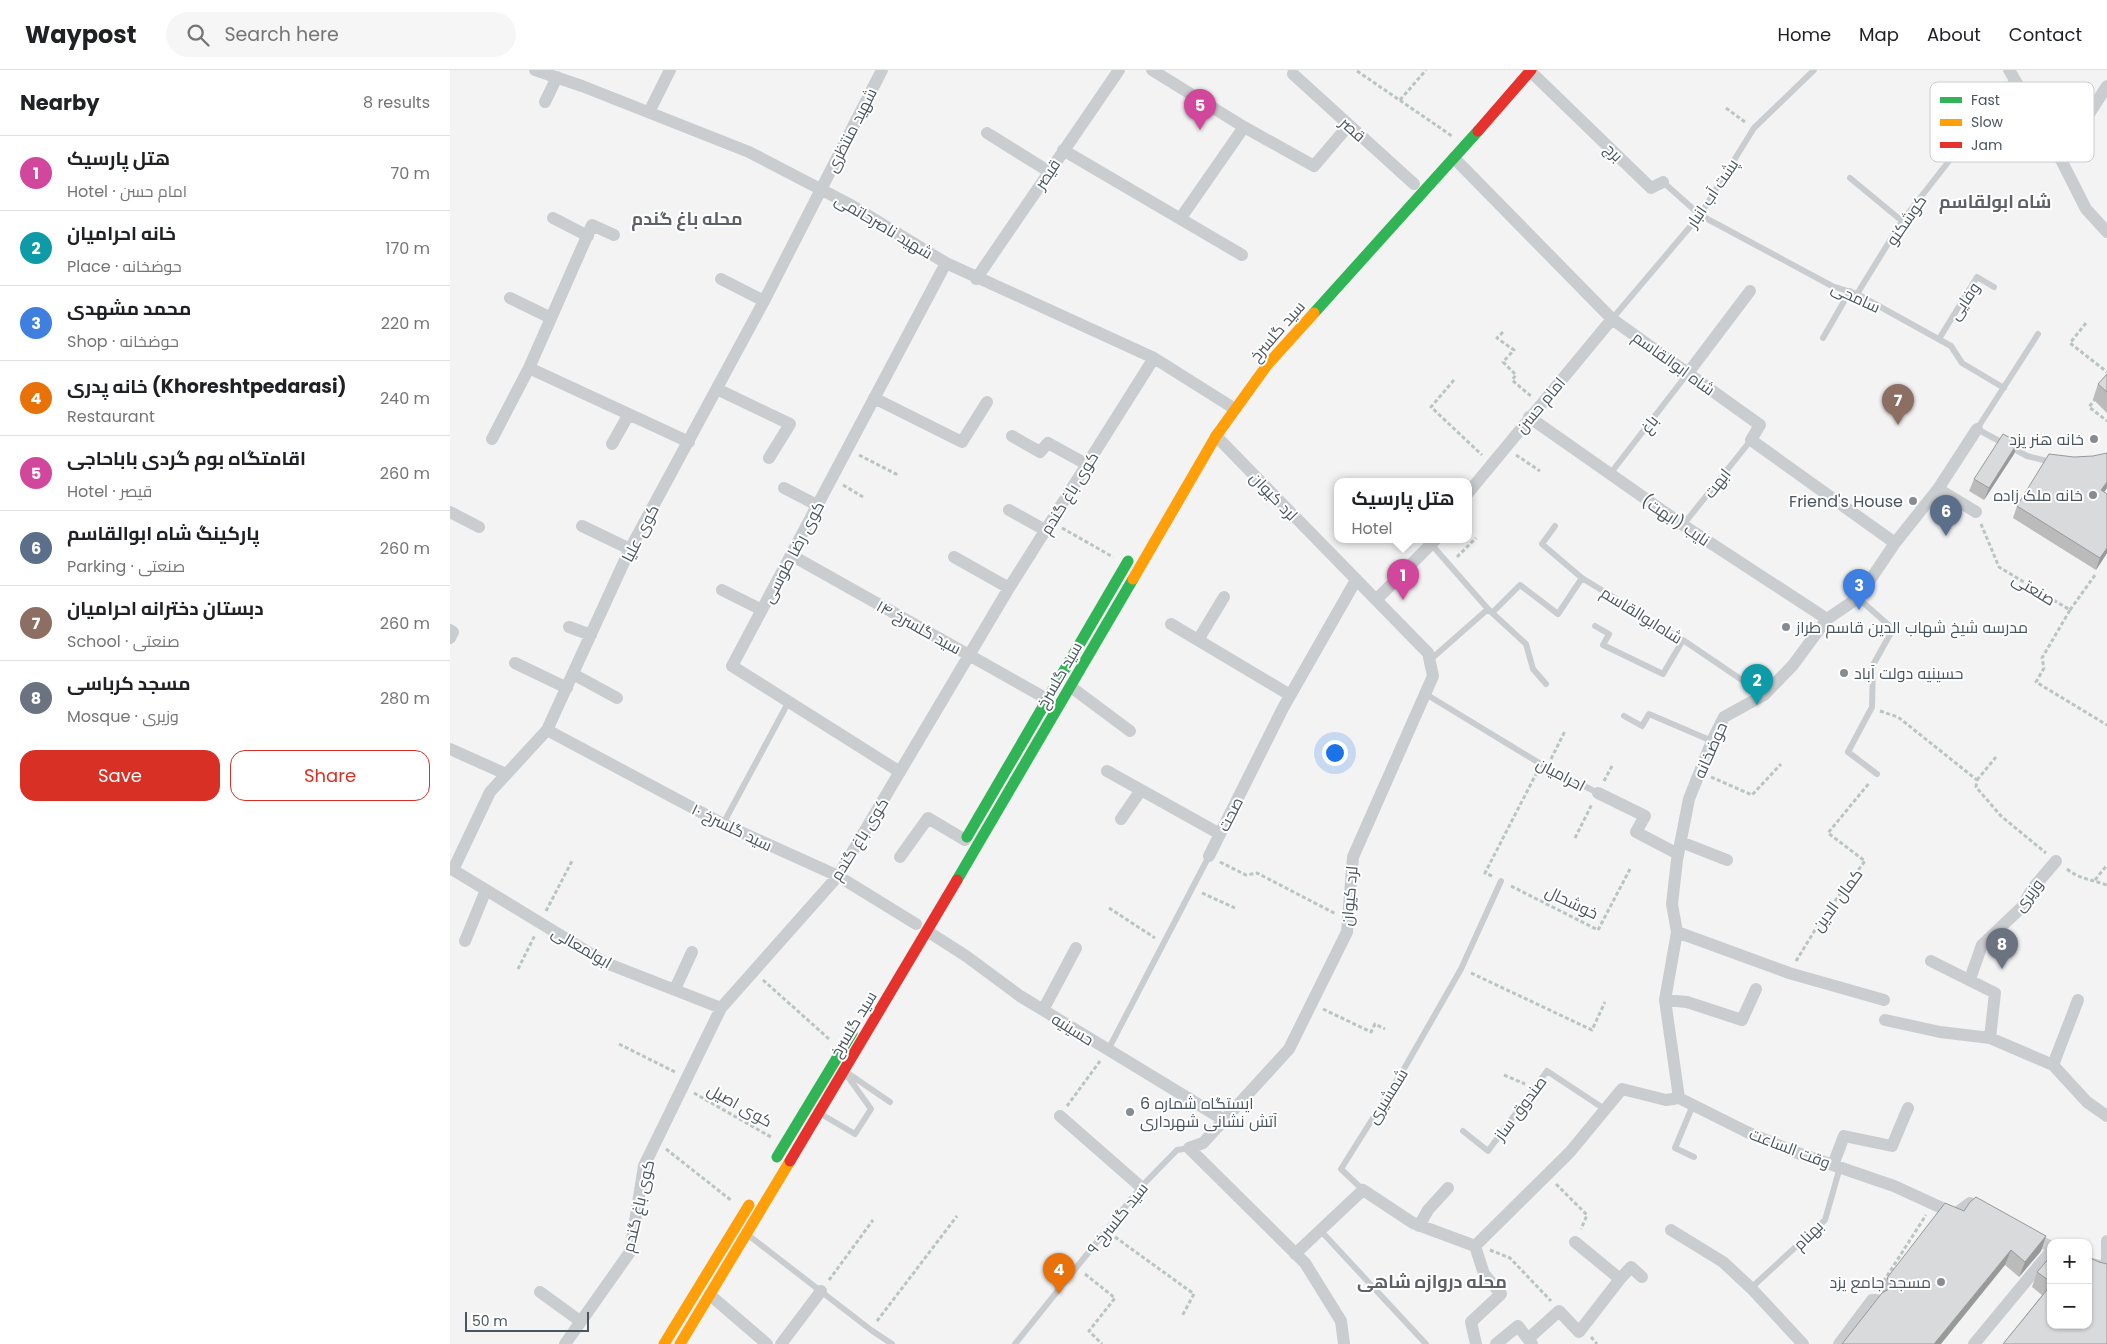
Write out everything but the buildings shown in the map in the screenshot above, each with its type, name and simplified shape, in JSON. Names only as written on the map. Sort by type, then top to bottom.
[{"type":"main road","name":"سید گلسرخ","points":[[1215,414],[1268,364],[1454,158],[1530,70]]},
{"type":"main road","name":"سید گلسرخ","points":[[680,1344],[844,1071],[919,926],[1071,687],[1211,432],[1230,401]]},
{"type":"main road","name":"سید گلسرخ","points":[[962,845],[1135,550]]},
{"type":"main road","name":"سید گلسرخ","points":[[770,1169],[860,1020]]},
{"type":"main road","points":[[833,1063],[844,1071]]},
{"type":"main road","points":[[807,1106],[819,1113]]},
{"type":"main road","points":[[664,1344],[755,1194]]},
{"type":"street","name":"شهید ناصرحاتمی","points":[[535,70],[649,112],[749,152],[850,204],[946,264],[1154,358],[1230,401]]},
{"type":"street","points":[[649,112],[670,70]]},
{"type":"street","name":"شهید منتظری","points":[[820,189],[882,70]]},
{"type":"street","points":[[1152,70],[1244,127],[1314,166],[1349,125]]},
{"type":"street","name":"برج","points":[[1530,70],[1651,188],[1663,182]]},
{"type":"street","name":"قیصر","points":[[976,279],[1116,71]]},
{"type":"street","name":"قصر","points":[[1293,74],[1414,184]]},
{"type":"street","points":[[546,102],[557,77]]},
{"type":"street","points":[[2094,114],[2102,104],[2107,86]]},
{"type":"street","points":[[1180,219],[1244,127]]},
{"type":"street","points":[[987,133],[1048,171]]},
{"type":"street","points":[[1063,150],[1242,255]]},
{"type":"street","name":"شاه ابوالقاسم","points":[[1454,158],[1612,319],[1760,425],[1750,440]]},
{"type":"street","points":[[2062,162],[2086,209],[2107,232]]},
{"type":"street","name":"کوی علیا","points":[[452,869],[490,792],[547,730],[630,549],[764,301],[820,189]]},
{"type":"street","points":[[552,218],[588,236]]},
{"type":"street","points":[[492,439],[529,368],[592,225],[614,235]]},
{"type":"street","name":"کوی رضا طوسی","points":[[900,772],[732,666],[946,264]]},
{"type":"street","points":[[722,279],[764,301]]},
{"type":"street","points":[[1688,373],[1750,291]]},
{"type":"street","points":[[510,298],[551,318]]},
{"type":"street","name":"امام حسن","points":[[1472,488],[1612,319]]},
{"type":"street","name":"کوی باغ گندم","points":[[565,1344],[630,1252],[644,1166],[722,1008],[838,876],[968,655],[1154,358]]},
{"type":"street","points":[[529,368],[688,442]]},
{"type":"street","points":[[717,389],[790,424],[770,458]]},
{"type":"street","points":[[874,398],[962,442],[987,402]]},
{"type":"street","points":[[612,444],[629,414]]},
{"type":"street","name":"نایب (ابهت)","points":[[1529,417],[1683,526],[1826,619]]},
{"type":"street","points":[[1858,598],[1896,543],[1938,489],[1977,429]]},
{"type":"street","name":"لرد کیوان","points":[[1189,1148],[1203,1144],[1289,1049],[1347,932],[1353,857],[1433,676],[1428,653],[1211,432]]},
{"type":"street","points":[[1012,436],[1040,452],[1048,443],[1086,464]]},
{"type":"street","points":[[1750,440],[1896,543]]},
{"type":"street","points":[[784,488],[817,505]]},
{"type":"street","points":[[1938,489],[1976,512]]},
{"type":"street","points":[[1009,510],[1048,526]]},
{"type":"street","points":[[450,512],[479,527]]},
{"type":"street","points":[[582,526],[630,549]]},
{"type":"street","points":[[1376,600],[1433,543]]},
{"type":"street","name":"سید گلسرخ ۱۴","points":[[791,555],[1047,699]]},
{"type":"street","points":[[954,557],[1009,588]]},
{"type":"street","name":"صحت","points":[[1209,856],[1290,695],[1356,580]]},
{"type":"street","points":[[722,590],[762,610]]},
{"type":"street","points":[[1198,640],[1224,597]]},
{"type":"street","name":"حوضخانه","points":[[1677,932],[1672,904],[1689,799],[1712,740],[1724,717],[1764,694],[1793,665],[1826,619],[1858,598]]},
{"type":"street","points":[[1171,624],[1290,695]]},
{"type":"street","points":[[570,627],[591,636]]},
{"type":"street","points":[[450,630],[453,632],[450,638]]},
{"type":"street","points":[[515,663],[567,688]]},
{"type":"street","points":[[574,674],[617,698]]},
{"type":"street","points":[[1071,687],[1130,731]]},
{"type":"street","name":"سید گلسرخ ۱۰","points":[[547,730],[723,824],[838,876],[919,926]]},
{"type":"street","points":[[450,749],[506,774]]},
{"type":"street","points":[[1107,771],[1220,834]]},
{"type":"street","points":[[1121,820],[1141,790]]},
{"type":"street","name":"احرامیان","points":[[1598,793],[1645,816],[1636,832],[1680,848]]},
{"type":"street","points":[[900,857],[928,818],[962,845]]},
{"type":"street","points":[[1680,848],[1728,860]]},
{"type":"street","name":"وزیری","points":[[1970,979],[1982,945],[2022,907],[2033,888],[2056,861]]},
{"type":"street","name":"ابولمعالی","points":[[452,869],[606,963],[722,1008]]},
{"type":"street","points":[[465,941],[486,890]]},
{"type":"street","name":"حسینیه","points":[[919,926],[966,956],[1020,996],[1224,1120]]},
{"type":"street","points":[[1476,1344],[1471,1322],[1501,1294],[1484,1274],[1474,1246],[1570,1152],[1622,1089],[1666,1100],[1679,1098],[1665,1000],[1677,932],[1765,969],[1789,972],[1884,1000]]},
{"type":"street","points":[[1043,1010],[1076,948]]},
{"type":"street","points":[[675,989],[692,952]]},
{"type":"street","points":[[1931,961],[1995,993],[1990,1038]]},
{"type":"street","points":[[1665,1000],[1688,1002],[1742,1020],[1756,989]]},
{"type":"street","points":[[2053,1066],[2078,1000]]},
{"type":"street","points":[[1885,1020],[1940,1032],[1990,1038],[2053,1066],[2087,1102],[2107,1116]]},
{"type":"street","name":"وقت الساعت","points":[[1679,1098],[1747,1132],[1894,1186],[1955,1214],[1970,1203],[1994,1216]]},
{"type":"street","points":[[1837,1166],[1844,1136],[1892,1146],[1908,1108]]},
{"type":"street","points":[[1060,1116],[1141,1187]]},
{"type":"street","points":[[1189,1148],[1305,1264],[1341,1321],[1344,1344]]},
{"type":"street","points":[[1419,1226],[1428,1210],[1448,1188]]},
{"type":"street","points":[[1295,1254],[1363,1190]]},
{"type":"street","name":"شمشیری","points":[[1363,1190],[1419,1226],[1474,1246]]},
{"type":"street","points":[[1670,1230],[1723,1262],[1752,1288],[1804,1344]]},
{"type":"street","points":[[2018,1230],[2047,1245]]},
{"type":"street","points":[[2092,1264],[2107,1268],[2107,1241]]},
{"type":"street","points":[[1576,1242],[1620,1279]]},
{"type":"street","points":[[1974,1344],[2047,1256]]},
{"type":"street","points":[[1496,1344],[1518,1326],[1530,1341],[1559,1311],[1579,1332],[1631,1267],[1642,1277]]},
{"type":"street","points":[[781,1344],[821,1291]]},
{"type":"street","points":[[540,1292],[580,1321]]},
{"type":"street","points":[[710,1296],[767,1344]]},
{"type":"street","points":[[1839,1344],[1874,1300]]},
{"type":"lane","name":"پشت آب انبار","points":[[1612,319],[1700,216],[1754,128],[1814,70]]},
{"type":"lane","name":"کوشکنو","points":[[1857,294],[1902,221],[1946,162]]},
{"type":"lane","points":[[1850,178],[1902,221]]},
{"type":"lane","name":"برج","points":[[1663,182],[1700,216]]},
{"type":"lane","name":"سامحی","points":[[1700,216],[1832,286],[1857,294],[1939,339],[1951,346],[1962,363],[2004,388]]},
{"type":"lane","name":"وفایی","points":[[1939,339],[1977,277],[1994,288]]},
{"type":"lane","points":[[1824,338],[1850,291]]},
{"type":"lane","points":[[2038,334],[1977,429],[2027,456],[2046,462],[2056,462]]},
{"type":"lane","name":"باغ","points":[[1610,474],[1688,373]]},
{"type":"lane","name":"ابهت","points":[[1683,526],[1750,440]]},
{"type":"lane","name":"شاه‌ابوالقاسم","points":[[1556,526],[1542,544],[1582,578],[1683,640],[1764,694]]},
{"type":"lane","points":[[1435,543],[1449,565],[1490,611],[1526,644],[1533,669],[1546,684]]},
{"type":"lane","points":[[1429,661],[1520,585],[1558,614],[1582,578]]},
{"type":"lane","points":[[1858,598],[1893,629],[1873,665],[1872,708],[1848,752],[1877,774]]},
{"type":"lane","points":[[1595,626],[1609,634],[1602,645],[1662,674],[1683,640]]},
{"type":"lane","name":"احرامیان","points":[[1424,693],[1544,765],[1598,793]]},
{"type":"lane","points":[[723,824],[789,701]]},
{"type":"lane","points":[[1624,716],[1642,726],[1649,714],[1712,740]]},
{"type":"lane","name":"صحت","points":[[1108,1050],[1209,856]]},
{"type":"lane","name":"شمشیری","points":[[1363,1190],[1341,1169],[1405,1067],[1461,969],[1501,881]]},
{"type":"lane","points":[[844,1071],[890,1102]]},
{"type":"lane","points":[[819,1113],[855,1134],[871,1109],[844,1071]]},
{"type":"lane","name":"صندوق ساز","points":[[1463,1131],[1488,1151],[1547,1071],[1606,1110]]},
{"type":"lane","points":[[1693,1105],[1676,1148],[1694,1157]]},
{"type":"lane","name":"سید گلسرخ ۹","points":[[1015,1344],[1141,1187],[1177,1150],[1189,1148]]},
{"type":"lane","name":"بهنام","points":[[1752,1288],[1825,1220],[1837,1166]]},
{"type":"lane","points":[[1320,1230],[1426,1344]]},
{"type":"lane","points":[[746,1234],[892,1344]]},
{"type":"path","points":[[1400,100],[1426,70]]},
{"type":"path","points":[[1357,71],[1454,138]]},
{"type":"path","points":[[1726,108],[1754,128]]},
{"type":"path","points":[[2086,323],[2070,343],[2107,372]]},
{"type":"path","points":[[1503,332],[1497,338],[1514,350],[1502,362],[1516,375],[1512,380],[1540,404]]},
{"type":"path","points":[[1454,380],[1431,407],[1492,464]]},
{"type":"path","points":[[2101,391],[2089,407],[2107,421]]},
{"type":"path","points":[[1510,440],[1520,448],[1516,456],[1540,471]]},
{"type":"path","points":[[848,448],[898,475]]},
{"type":"path","points":[[832,478],[863,497]]},
{"type":"path","name":"صنعتی","points":[[1976,512],[1999,567],[2070,610],[2042,658],[2044,668],[2036,682],[2107,725]]},
{"type":"path","points":[[1048,526],[1126,565]]},
{"type":"path","points":[[1472,542],[1476,538]]},
{"type":"path","points":[[1449,565],[1471,543]]},
{"type":"path","points":[[2070,610],[2095,575]]},
{"type":"path","points":[[1872,708],[1898,717],[1977,780]]},
{"type":"path","points":[[1501,881],[1485,873],[1544,765],[1565,731]]},
{"type":"path","points":[[1996,757],[1977,780],[1976,788],[2001,816],[2077,877],[2095,880],[2107,886]]},
{"type":"path","points":[[1700,772],[1752,796],[1781,764]]},
{"type":"path","name":"کمال الدین","points":[[1789,972],[1822,917],[1865,861],[1828,833],[1877,774]]},
{"type":"path","points":[[1575,838],[1598,793]]},
{"type":"path","points":[[1209,856],[1246,875],[1257,874],[1347,920]]},
{"type":"path","points":[[518,970],[572,861]]},
{"type":"path","points":[[2095,880],[2107,864]]},
{"type":"path","name":"خوشحال","points":[[1501,881],[1598,930],[1630,868]]},
{"type":"path","points":[[1193,888],[1235,908]]},
{"type":"path","points":[[1109,908],[1164,944]]},
{"type":"path","points":[[1461,969],[1592,1030],[1605,1002]]},
{"type":"path","points":[[754,971],[842,1050]]},
{"type":"path","points":[[1312,1003],[1371,1032],[1375,1024],[1385,1029]]},
{"type":"path","name":"کوی اصیل","points":[[619,1044],[785,1144]]},
{"type":"path","points":[[1060,1116],[1108,1050]]},
{"type":"path","points":[[1504,1075],[1534,1089]]},
{"type":"path","points":[[656,1141],[745,1210]]},
{"type":"path","points":[[1547,1175],[1586,1215],[1576,1242]]},
{"type":"path","points":[[1874,1300],[1934,1204]]},
{"type":"path","points":[[871,1330],[957,1216]]},
{"type":"path","points":[[821,1291],[872,1220]]},
{"type":"path","points":[[1106,1231],[1194,1294],[1182,1316]]},
{"type":"path","points":[[1474,1246],[1493,1250],[1510,1258],[1559,1311]]},
{"type":"path","points":[[1076,1268],[1115,1298],[1089,1331],[1102,1344]]},
{"type":"traffic: fast","points":[[1314,313],[1478,131]]},
{"type":"traffic: fast","points":[[967,837],[1128,561]]},
{"type":"traffic: fast","points":[[957,880],[1133,579]]},
{"type":"traffic: fast","points":[[777,1157],[852,1033]]},
{"type":"traffic: slow","points":[[1133,579],[1216,436],[1268,364],[1314,313]]},
{"type":"traffic: slow","points":[[680,1344],[790,1161]]},
{"type":"traffic: slow","points":[[664,1344],[749,1205]]},
{"type":"traffic: jam","points":[[1478,131],[1531,70]]},
{"type":"traffic: jam","points":[[790,1161],[957,880]]},
{"type":"place","name":"اقامتگاه بوم گردی باباحاجی","points":[[1200,130]]},
{"type":"place","name":"دبستان دخترانه احرامیان","points":[[1898,425]]},
{"type":"place","name":"خانه هنر یزد","points":[[2094,439]]},
{"type":"place","name":"خانه ملک زاده","points":[[2093,495]]},
{"type":"place","name":"Friend's House","points":[[1913,501]]},
{"type":"place","name":"پارکینگ شاه ابوالقاسم","points":[[1946,536]]},
{"type":"place","name":"هتل پارسیک","points":[[1403,600]]},
{"type":"place","name":"محمد مشهدی","points":[[1859,610]]},
{"type":"place","name":"مدرسه شیخ شهاب الدین قاسم طراز","points":[[1786,627]]},
{"type":"place","name":"حسینیه دولت آباد","points":[[1844,673]]},
{"type":"place","name":"خانه احرامیان","points":[[1757,705]]},
{"type":"place","name":"مسجد کرباسی","points":[[2002,969]]},
{"type":"place","name":"ایستگاه شماره 6 آتش نشانی شهرداری","points":[[1130,1112]]},
{"type":"place","name":"مسجد جامع یزد","points":[[1941,1282]]},
{"type":"place","name":"خانه پدری (Khoreshtpedarasi)","points":[[1059,1294]]},
{"type":"district","name":"شاه ابولقاسم","points":[[1995,202]]},
{"type":"district","name":"محله باغ گندم","points":[[687,219]]},
{"type":"district","name":"محله دروازه شاهی","points":[[1432,1282]]}]
